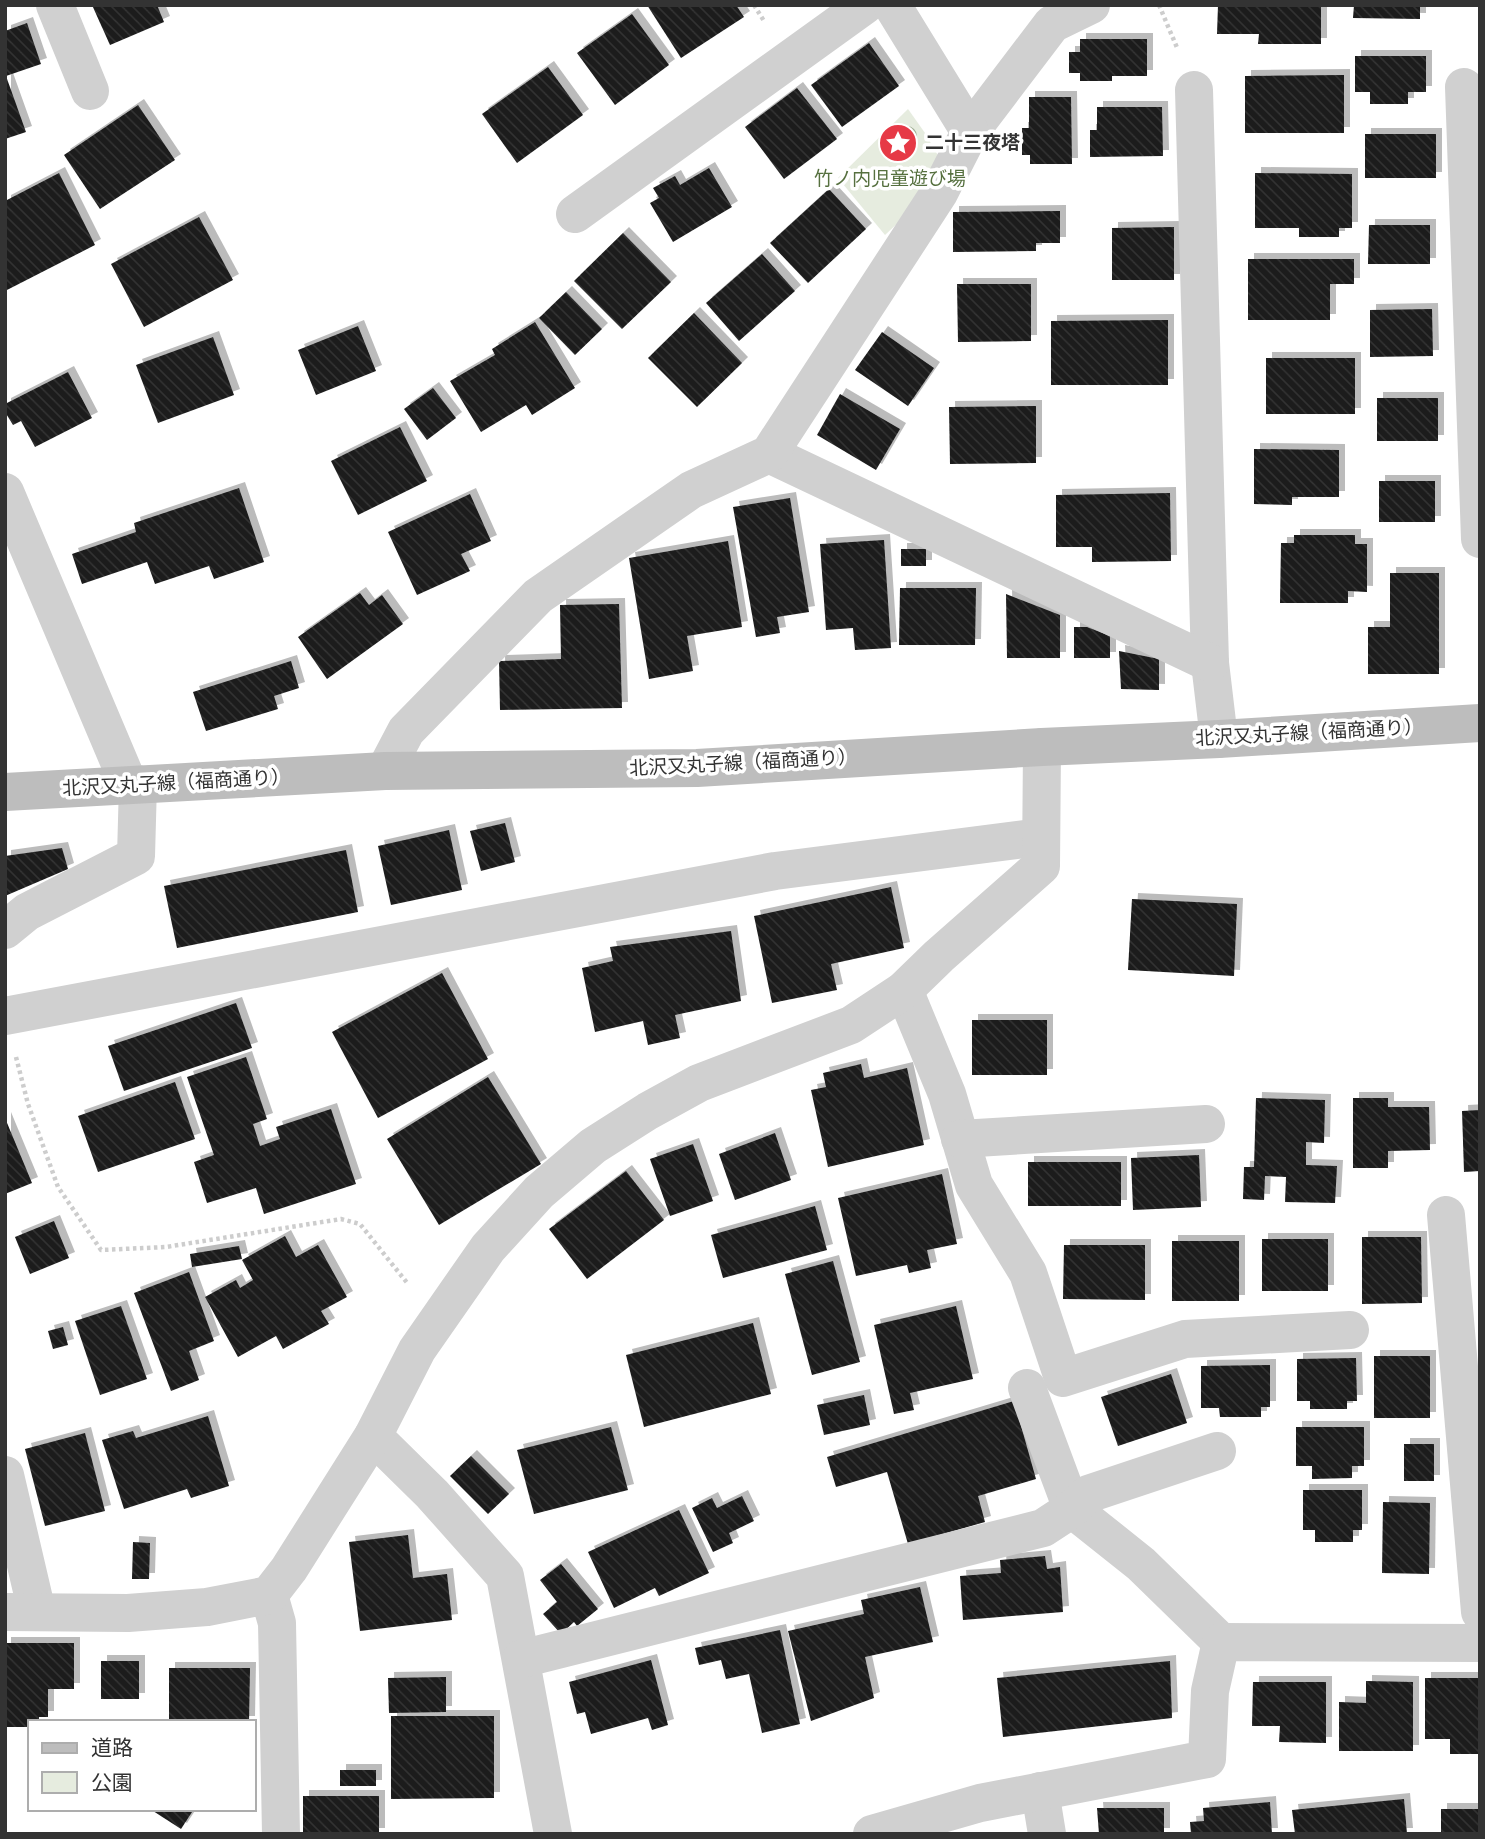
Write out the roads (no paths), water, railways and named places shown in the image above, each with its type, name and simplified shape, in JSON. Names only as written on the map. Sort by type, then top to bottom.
[{"type":"street","points":[[55,5],[90,90]]},
{"type":"street","points":[[575,214],[865,5]]},
{"type":"street","points":[[892,5],[970,132]]},
{"type":"street","points":[[385,771],[406,731],[538,596],[691,490],[769,454],[939,193],[970,132],[1052,24],[1091,5]]},
{"type":"street","points":[[1464,86],[1480,539]]},
{"type":"street","points":[[1194,90],[1210,663],[1219,740]]},
{"type":"street","points":[[769,454],[1210,663]]},
{"type":"street","points":[[5,492],[134,785],[136,856],[27,912],[5,930]]},
{"type":"street","name":"北沢又丸子線（福商通り）","points":[[5,792],[385,771],[697,768],[1480,723]]},
{"type":"street","points":[[5,1475],[21,1612],[128,1613],[194,1608],[269,1595],[289,1569],[373,1436],[417,1350],[488,1248],[539,1192],[593,1146],[699,1083],[851,1025],[904,990],[1041,866],[1042,747]]},
{"type":"street","points":[[6,1016],[775,871],[1041,837]]},
{"type":"street","points":[[904,990],[947,1094],[974,1185],[1028,1273],[1063,1378],[1185,1339],[1350,1330]]},
{"type":"street","points":[[960,1139],[1206,1124]]},
{"type":"street","points":[[1446,1215],[1480,1612]]},
{"type":"street","points":[[1027,1388],[1072,1509],[1141,1564],[1221,1642],[1480,1643]]},
{"type":"street","points":[[373,1436],[432,1494],[505,1576],[553,1834]]},
{"type":"street","points":[[521,1659],[1043,1528],[1072,1509],[1088,1494],[1217,1451]]},
{"type":"street","points":[[269,1595],[277,1623],[281,1834]]},
{"type":"street","points":[[872,1834],[980,1803],[1207,1759],[1210,1691],[1221,1642]]},
{"type":"street","points":[[1040,1791],[1047,1834]]},
{"type":"place","name":"二十三夜塔","points":[[898,143]]},
{"type":"park label","name":"竹ノ内児童遊び場","points":[[890,179]]}]
